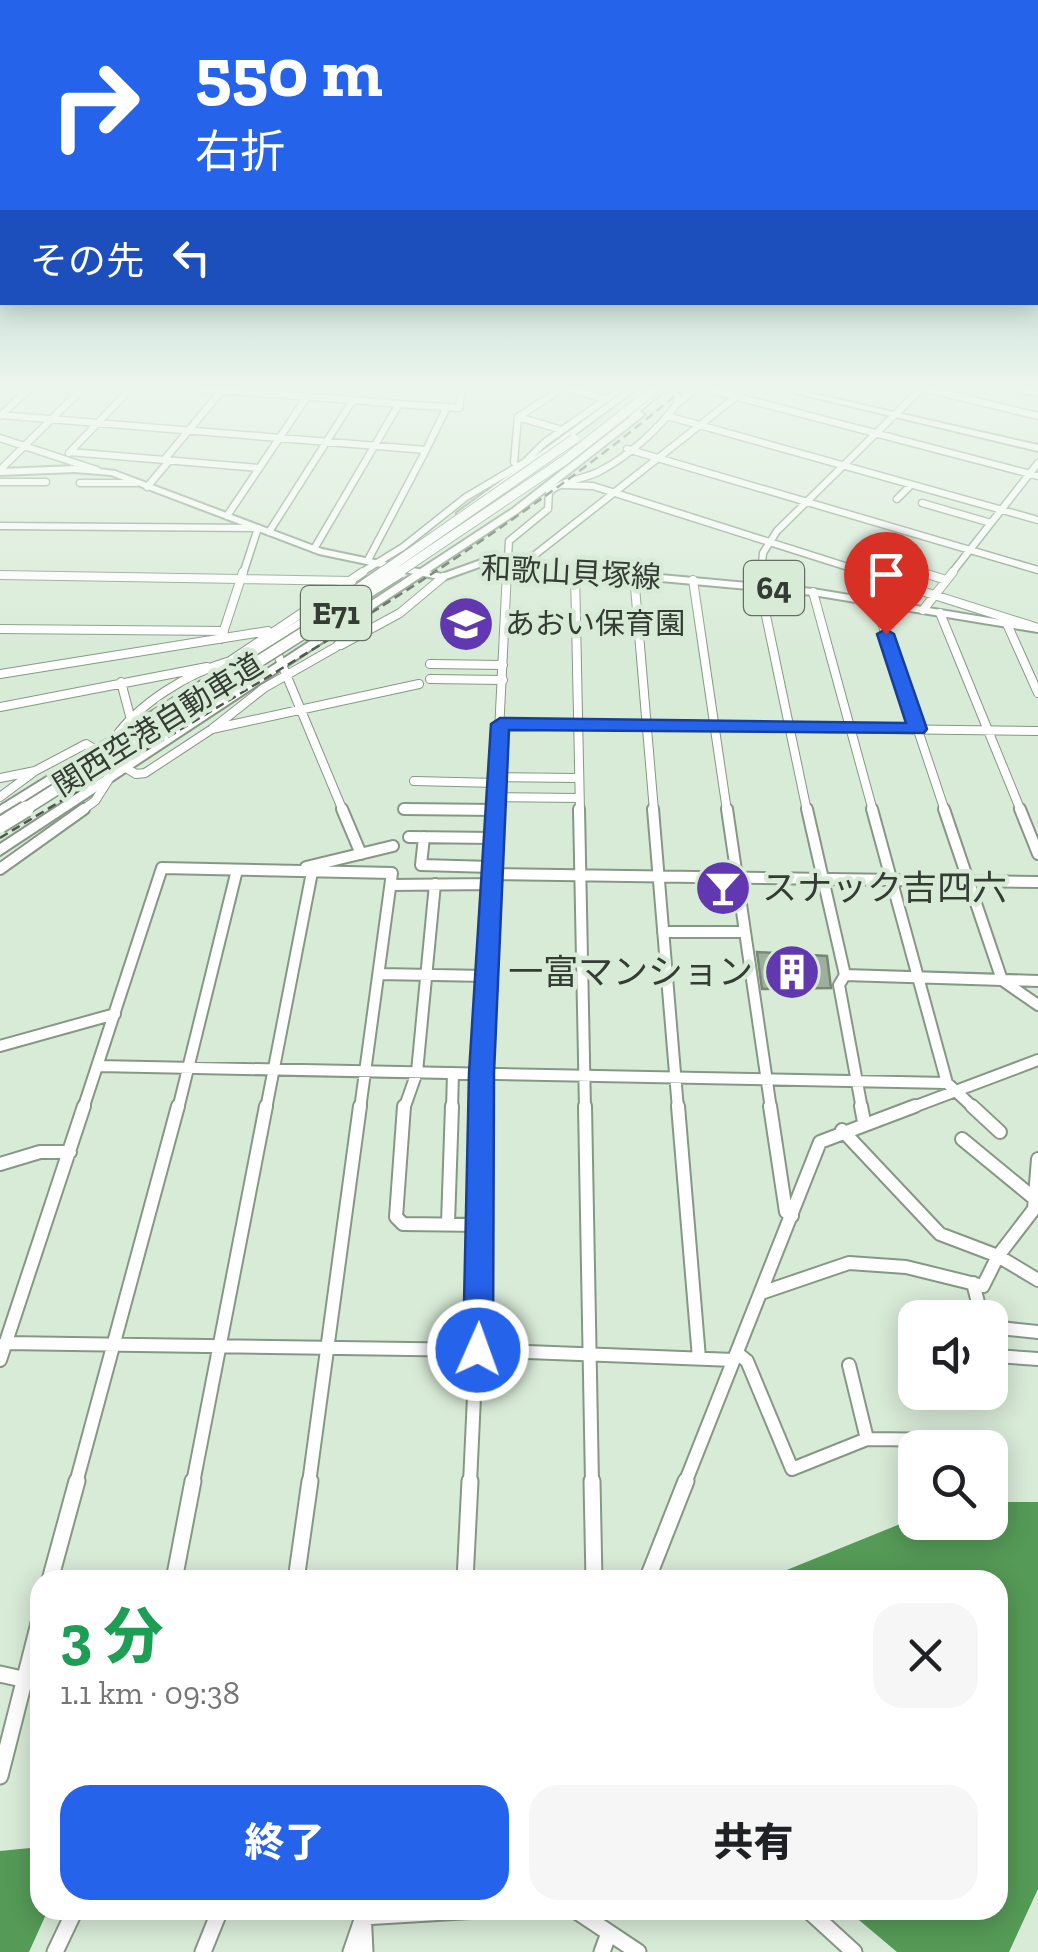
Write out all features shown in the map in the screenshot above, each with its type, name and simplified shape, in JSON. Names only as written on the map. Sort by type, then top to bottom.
[{"type":"highway","points":[[0,814],[380,563],[410,554],[432,540],[511,476]]},
{"type":"highway","points":[[0,850],[284,669],[362,593],[523,476]]},
{"type":"highway","name":"関西空港自動車道","points":[[0,814],[362,593],[532,476]]},
{"type":"highway","name":"関西空港自動車道","points":[[0,825],[540,476]]},
{"type":"highway","points":[[362,593],[448,549],[552,476]]},
{"type":"highway","points":[[362,593],[422,573],[563,476]]},
{"type":"main road","name":"和歌山貝塚線","points":[[115,476],[314,549],[422,573],[443,576],[481,562],[693,580],[813,592],[1038,629]]},
{"type":"street","points":[[80,482],[142,485],[151,476]]},
{"type":"street","points":[[228,516],[255,476]]},
{"type":"street","points":[[269,532],[305,476]]},
{"type":"street","points":[[314,549],[358,476]]},
{"type":"street","points":[[336,647],[380,563],[415,476]]},
{"type":"street","points":[[380,563],[503,476]]},
{"type":"street","points":[[466,1570],[478,1350],[482,1073],[502,680],[515,564],[510,538],[548,509],[548,492],[568,476]]},
{"type":"street","points":[[515,564],[634,476]]},
{"type":"street","points":[[717,476],[1038,570]]},
{"type":"street","points":[[830,476],[769,542],[761,560],[760,587],[821,880],[845,974],[839,985],[864,1122]]},
{"type":"street","points":[[880,476],[1038,520]]},
{"type":"street","points":[[923,610],[1033,476]]},
{"type":"street","points":[[0,482],[46,482]]},
{"type":"street","points":[[564,485],[587,485],[1038,629]]},
{"type":"street","points":[[896,499],[911,485]]},
{"type":"street","points":[[933,491],[921,505],[992,523]]},
{"type":"street","points":[[410,554],[421,536],[447,513]]},
{"type":"street","points":[[0,526],[258,528],[222,635]]},
{"type":"street","points":[[859,570],[875,552]]},
{"type":"street","points":[[909,568],[946,580]]},
{"type":"street","points":[[575,570],[594,1570]]},
{"type":"street","points":[[0,574],[242,577],[362,593]]},
{"type":"street","points":[[0,797],[36,771],[86,744],[125,768],[145,773],[212,729],[284,669],[400,613],[443,576]]},
{"type":"street","points":[[634,576],[698,1358]]},
{"type":"street","points":[[693,580],[765,1078],[786,1212],[792,1216]]},
{"type":"street","points":[[813,592],[950,1087],[1000,1132]]},
{"type":"street","points":[[0,708],[208,668],[230,661],[271,638],[291,617],[362,593]]},
{"type":"street","points":[[876,602],[1002,980],[1038,1005]]},
{"type":"street","points":[[940,613],[1038,854]]},
{"type":"street","points":[[1007,624],[1038,693]]},
{"type":"street","points":[[0,629],[222,635]]},
{"type":"street","points":[[0,674],[259,630],[271,638],[362,854]]},
{"type":"street","points":[[430,664],[503,665]]},
{"type":"street","points":[[114,739],[130,716],[208,668]]},
{"type":"street","points":[[430,679],[502,680]]},
{"type":"street","points":[[121,682],[130,716]]},
{"type":"street","points":[[212,729],[418,684]]},
{"type":"street","points":[[500,724],[1038,731]]},
{"type":"street","points":[[0,778],[36,771]]},
{"type":"street","points":[[414,781],[579,778]]},
{"type":"street","points":[[0,869],[32,848],[37,839],[96,801],[109,779]]},
{"type":"street","points":[[404,808],[580,798]]},
{"type":"street","points":[[409,837],[494,838]]},
{"type":"street","points":[[424,837],[421,866],[492,875],[1038,882]]},
{"type":"street","points":[[314,869],[393,846]]},
{"type":"street","points":[[0,1360],[7,1314],[70,1152],[162,868],[392,873],[297,1570]]},
{"type":"street","points":[[176,1570],[314,869]]},
{"type":"street","points":[[53,1570],[189,1067],[237,870]]},
{"type":"street","points":[[391,885],[435,884],[492,875]]},
{"type":"street","points":[[435,884],[417,1072],[404,1104],[396,1217],[403,1224],[482,1225]]},
{"type":"street","points":[[663,932],[744,932]]},
{"type":"street","points":[[379,974],[487,976]]},
{"type":"street","points":[[845,974],[1038,980]]},
{"type":"street","points":[[0,1046],[114,1014]]},
{"type":"street","points":[[651,1570],[820,1142],[950,1087],[1038,1060]]},
{"type":"street","points":[[98,1066],[855,1080],[950,1087]]},
{"type":"street","points":[[448,1223],[453,1073]]},
{"type":"street","points":[[842,1130],[940,1234],[998,1256],[1038,1280]]},
{"type":"street","points":[[962,1139],[1036,1206]]},
{"type":"street","points":[[0,1164],[40,1152],[70,1152]]},
{"type":"street","points":[[761,1294],[849,1263],[906,1267],[983,1286],[998,1256],[1036,1206],[1038,1159]]},
{"type":"street","points":[[973,1283],[977,1300]]},
{"type":"street","points":[[1008,1329],[1038,1332]]},
{"type":"street","points":[[5,1343],[736,1357],[747,1361],[792,1469],[868,1439],[898,1439]]},
{"type":"street","points":[[1008,1357],[1038,1359]]},
{"type":"street","points":[[849,1366],[868,1439]]},
{"type":"street","points":[[0,1674],[30,1681]]},
{"type":"street","points":[[0,1776],[30,1687]]},
{"type":"street","points":[[55,1952],[70,1920]]},
{"type":"street","points":[[203,1952],[216,1920]]},
{"type":"street","points":[[351,1952],[361,1920]]},
{"type":"street","points":[[363,1920],[365,1952]]},
{"type":"street","points":[[590,1920],[638,1952]]},
{"type":"street","points":[[819,1920],[854,1952]]},
{"type":"street","points":[[602,1952],[609,1933]]},
{"type":"shaded area","points":[[1008,1502],[1038,1502],[1038,1889],[1009,1952],[897,1952],[859,1920],[1008,1920],[1008,1570],[787,1570],[898,1525],[898,1540],[1008,1540]]},
{"type":"shaded area","points":[[30,1848],[30,1920],[43,1920],[29,1952],[0,1952],[0,1851]]},
{"type":"building","name":"一富マンション","points":[[757,952],[827,956],[831,988],[762,989]]},
{"type":"railway","points":[[0,838],[353,625],[571,476]]},
{"type":"place","name":"あおい保育園","points":[[466,624]]},
{"type":"place","name":"スナック吉四六","points":[[723,888]]},
{"type":"place","name":"一富マンション","points":[[792,972]]},
{"type":"route","points":[[478,1350],[482,1073],[500,724],[917,729],[886,634]]}]
